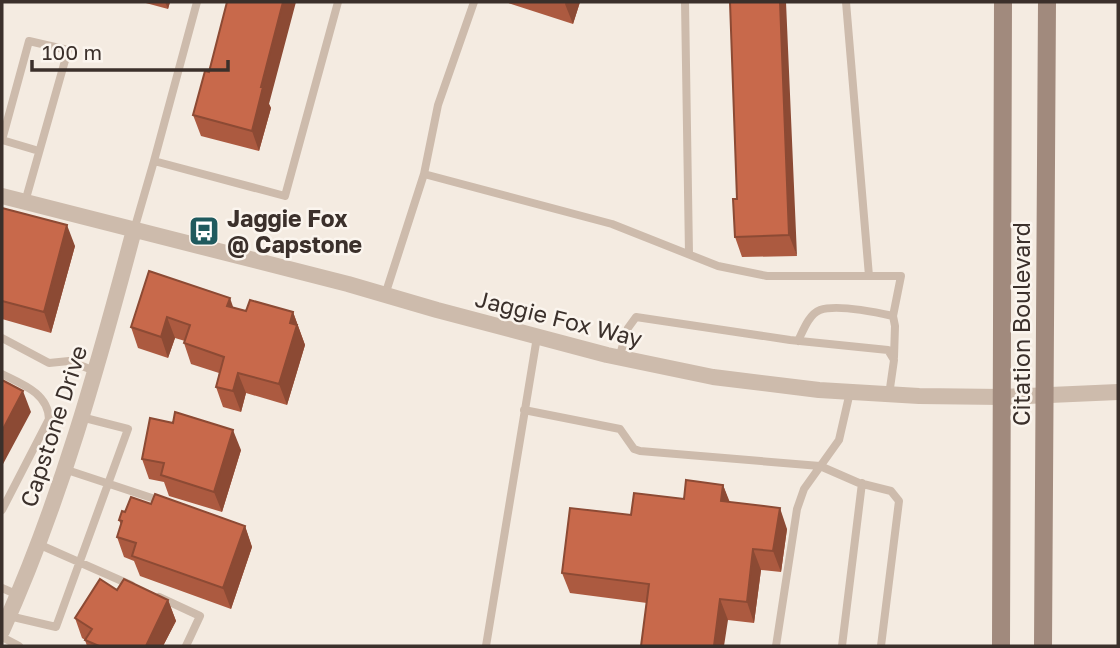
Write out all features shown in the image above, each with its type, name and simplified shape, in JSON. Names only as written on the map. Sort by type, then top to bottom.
[{"type":"main road","name":"Citation Boulevard","points":[[1001,646],[1003,2]]},
{"type":"main road","name":"Citation Boulevard","points":[[1043,646],[1047,2]]},
{"type":"street","name":"Jaggie Fox Way","points":[[2,197],[619,358],[713,377],[889,395],[1002,397],[1118,392]]},
{"type":"street","name":"Capstone Drive","points":[[2,634],[38,544],[81,417],[134,230]]},
{"type":"lane","points":[[134,230],[197,2]]},
{"type":"lane","points":[[154,161],[285,196],[338,2]]},
{"type":"lane","points":[[385,295],[424,174],[438,105],[474,2]]},
{"type":"lane","points":[[685,2],[689,254]]},
{"type":"lane","points":[[846,2],[869,276]]},
{"type":"lane","points":[[25,201],[68,50],[29,41],[2,140],[39,151]]},
{"type":"lane","points":[[424,174],[612,223],[718,266],[767,276],[901,276],[892,316],[895,326],[894,360],[889,395]]},
{"type":"lane","points":[[798,341],[804,328],[819,310],[846,309],[892,316]]},
{"type":"lane","points":[[619,358],[628,328],[636,317],[798,341],[888,350],[894,360]]},
{"type":"lane","points":[[486,646],[537,337]]},
{"type":"lane","points":[[2,338],[49,363],[68,361],[95,371]]},
{"type":"lane","points":[[2,374],[40,396],[46,403],[49,419],[2,510]]},
{"type":"lane","points":[[776,646],[797,509],[804,489],[839,440],[850,392]]},
{"type":"lane","points":[[524,410],[620,429],[634,449],[640,451],[820,466],[891,491],[899,501],[881,646]]},
{"type":"lane","points":[[9,616],[57,626],[128,429],[81,417]]},
{"type":"lane","points":[[64,469],[169,504]]},
{"type":"lane","points":[[842,646],[862,483]]},
{"type":"lane","points":[[38,544],[140,589]]},
{"type":"lane","points":[[2,588],[18,595]]},
{"type":"lane","points":[[152,594],[200,616],[186,646]]},
{"type":"lane","points":[[2,634],[19,646]]},
{"type":"building","points":[[227,2],[283,2],[252,131],[193,115],[205,71],[209,72]]},
{"type":"building","points":[[730,2],[780,2],[789,235],[735,237],[733,199],[737,199]]},
{"type":"building","points":[[2,208],[67,225],[44,312],[2,301]]},
{"type":"building","points":[[149,271],[230,298],[227,306],[246,311],[250,300],[293,312],[290,323],[297,325],[279,384],[238,373],[233,391],[216,387],[224,357],[184,343],[190,325],[167,317],[161,337],[131,327]]},
{"type":"building","points":[[2,380],[23,391],[2,431]]},
{"type":"building","points":[[175,412],[233,430],[214,492],[161,475],[164,463],[142,459],[150,418],[173,423]]},
{"type":"building","points":[[686,480],[723,485],[721,501],[780,508],[773,551],[753,549],[747,602],[720,599],[714,646],[641,646],[649,584],[562,573],[570,508],[631,515],[634,493],[684,499]]},
{"type":"building","points":[[155,494],[245,526],[223,588],[132,556],[136,543],[117,537],[122,511],[125,512],[131,497],[151,504]]},
{"type":"building","points":[[100,579],[117,590],[124,579],[168,600],[146,646],[99,646],[85,640],[92,629],[75,618]]},
{"type":"place","name":"Jaggie Fox @ Capstone","points":[[204,231]]}]
